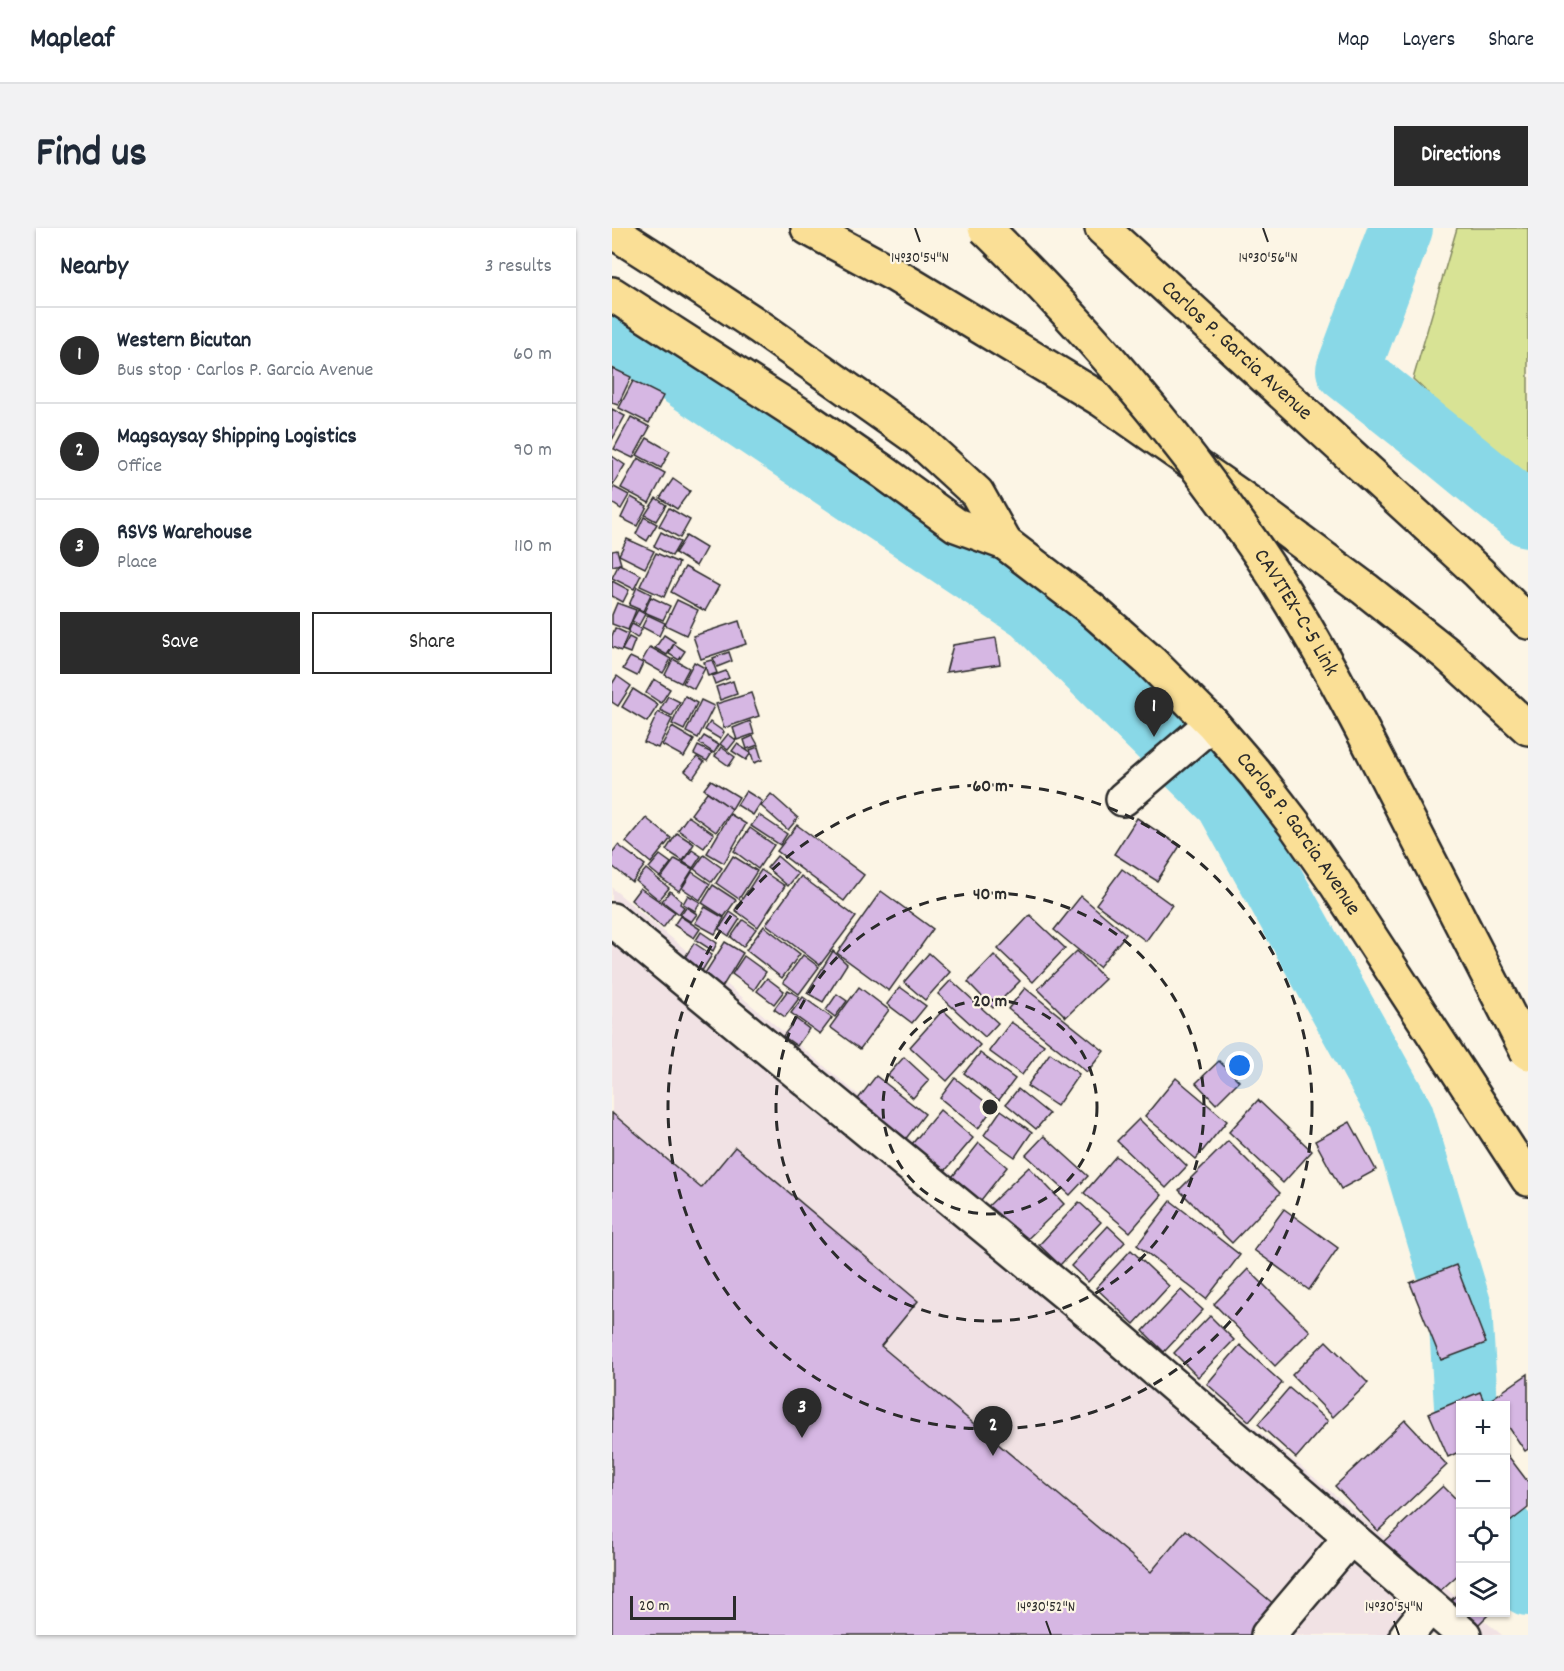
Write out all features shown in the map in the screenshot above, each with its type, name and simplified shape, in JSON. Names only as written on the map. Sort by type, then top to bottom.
[{"type":"main road","points":[[808,228],[895,275],[1102,399],[1248,502],[1365,590],[1447,654],[1528,728]]},
{"type":"main road","name":"CAVITEX–C-5 Link","points":[[985,228],[1059,302],[1121,373],[1210,484],[1285,592],[1357,720],[1528,1053]]},
{"type":"main road","name":"Carlos P. Garcia Avenue","points":[[1102,228],[1478,572],[1528,622]]},
{"type":"main road","points":[[612,231],[761,328],[918,439],[977,493],[1005,543]]},
{"type":"main road","points":[[612,294],[799,414],[956,525],[1005,543]]},
{"type":"main road","name":"Carlos P. Garcia Avenue","points":[[1005,543],[1090,608],[1151,662],[1212,723],[1255,773],[1296,825],[1336,884],[1528,1179]]},
{"type":"street","points":[[1134,790],[1212,723]]},
{"type":"street","points":[[612,920],[1091,1314],[1464,1635]]},
{"type":"street","points":[[1269,1635],[1350,1538]]},
{"type":"street","points":[[1407,1635],[1430,1606]]},
{"type":"shaded area","points":[[612,888],[1456,1597],[1456,1617],[1480,1617],[1502,1635],[612,1635]]},
{"type":"green space","points":[[1457,228],[1528,228],[1528,488],[1413,379]]},
{"type":"building","points":[[612,368],[631,377],[618,405],[612,403]]},
{"type":"building","points":[[633,381],[663,396],[649,423],[619,408]]},
{"type":"building","points":[[612,409],[625,416],[612,440]]},
{"type":"building","points":[[631,417],[650,427],[633,458],[614,449]]},
{"type":"building","points":[[647,438],[670,451],[661,468],[637,455]]},
{"type":"building","points":[[612,456],[625,465],[612,486]]},
{"type":"building","points":[[638,458],[665,473],[649,503],[621,488]]},
{"type":"building","points":[[673,479],[690,491],[677,509],[660,498]]},
{"type":"building","points":[[614,487],[629,495],[621,509],[612,503]]},
{"type":"building","points":[[631,497],[647,506],[637,526],[621,518]]},
{"type":"building","points":[[656,498],[666,505],[656,521],[645,515]]},
{"type":"building","points":[[669,508],[690,520],[680,538],[659,526]]},
{"type":"building","points":[[644,517],[657,524],[647,541],[636,534]]},
{"type":"building","points":[[661,532],[680,542],[672,556],[654,546]]},
{"type":"building","points":[[686,536],[706,548],[696,566],[675,553]]},
{"type":"building","points":[[627,539],[654,551],[645,568],[619,555]]},
{"type":"building","points":[[617,550],[621,564],[612,566],[612,551]]},
{"type":"building","points":[[656,553],[679,563],[664,597],[640,586]]},
{"type":"building","points":[[619,564],[641,575],[634,589],[612,578]]},
{"type":"building","points":[[685,567],[719,586],[705,611],[671,592]]},
{"type":"building","points":[[612,581],[629,590],[623,602],[612,596]]},
{"type":"building","points":[[637,587],[651,594],[643,611],[629,605]]},
{"type":"building","points":[[651,597],[670,606],[663,620],[644,612]]},
{"type":"building","points":[[677,600],[698,610],[686,635],[665,625]]},
{"type":"building","points":[[617,603],[636,610],[628,630],[612,624],[612,615]]},
{"type":"building","points":[[638,610],[645,614],[639,625],[632,621]]},
{"type":"building","points":[[648,615],[665,623],[659,636],[642,627]]},
{"type":"building","points":[[739,621],[746,644],[701,659],[693,636]]},
{"type":"building","points":[[632,624],[642,629],[637,638],[628,632]]},
{"type":"building","points":[[615,628],[628,634],[621,651],[612,647]]},
{"type":"building","points":[[664,635],[675,642],[667,655],[655,648]]},
{"type":"building","points":[[629,637],[635,640],[630,653],[622,650]]},
{"type":"building","points":[[996,638],[1000,664],[946,672],[953,645]]},
{"type":"building","points":[[674,644],[685,651],[679,660],[669,654]]},
{"type":"building","points":[[650,647],[671,659],[663,673],[642,661]]},
{"type":"building","points":[[729,652],[732,661],[717,667],[713,658]]},
{"type":"building","points":[[630,657],[643,663],[637,676],[623,669]]},
{"type":"building","points":[[673,659],[689,668],[681,683],[665,675]]},
{"type":"building","points":[[712,660],[717,673],[708,676],[704,662]]},
{"type":"building","points":[[694,662],[705,668],[694,689],[683,683]]},
{"type":"building","points":[[726,671],[729,678],[715,684],[712,676]]},
{"type":"building","points":[[617,676],[631,686],[618,706],[612,702],[612,684]]},
{"type":"building","points":[[654,679],[670,689],[661,703],[646,693]]},
{"type":"building","points":[[733,681],[737,694],[720,700],[716,687]]},
{"type":"building","points":[[633,689],[658,705],[647,722],[622,707]]},
{"type":"building","points":[[751,693],[759,716],[724,728],[716,704]]},
{"type":"building","points":[[668,696],[680,702],[672,716],[660,710]]},
{"type":"building","points":[[685,696],[697,703],[684,730],[672,724]]},
{"type":"building","points":[[701,700],[714,706],[698,738],[686,732]]},
{"type":"building","points":[[658,712],[672,719],[658,748],[644,742]]},
{"type":"building","points":[[750,721],[754,734],[737,740],[733,728]]},
{"type":"building","points":[[710,722],[724,732],[720,739],[705,730]]},
{"type":"building","points":[[672,727],[694,740],[684,757],[662,745]]},
{"type":"building","points":[[728,734],[736,740],[728,750],[720,744]]},
{"type":"building","points":[[704,736],[719,745],[714,753],[699,743]]},
{"type":"building","points":[[753,736],[758,745],[747,749],[744,740]]},
{"type":"building","points":[[737,744],[751,753],[746,760],[732,751]]},
{"type":"building","points":[[698,746],[712,753],[707,761],[694,754]]},
{"type":"building","points":[[721,747],[735,757],[729,766],[715,756]]},
{"type":"building","points":[[758,747],[762,760],[754,763],[750,750]]},
{"type":"building","points":[[697,757],[704,762],[693,778],[685,771]]},
{"type":"building","points":[[711,780],[739,797],[732,809],[704,789]]},
{"type":"building","points":[[746,791],[762,801],[753,815],[737,805]]},
{"type":"building","points":[[707,792],[732,809],[716,832],[691,814]]},
{"type":"building","points":[[771,794],[798,818],[788,830],[761,806]]},
{"type":"building","points":[[730,814],[746,824],[724,863],[707,853]]},
{"type":"building","points":[[759,815],[787,834],[780,845],[751,826]]},
{"type":"building","points":[[688,816],[714,834],[704,848],[678,830]]},
{"type":"building","points":[[646,818],[671,838],[651,863],[626,842]]},
{"type":"building","points":[[1137,818],[1180,846],[1157,881],[1114,854]]},
{"type":"building","points":[[797,825],[864,875],[844,901],[777,851]]},
{"type":"building","points":[[750,828],[774,845],[758,869],[734,851]]},
{"type":"building","points":[[677,833],[694,844],[683,861],[666,850]]},
{"type":"building","points":[[618,845],[645,865],[632,882],[612,866],[612,853]]},
{"type":"building","points":[[692,850],[701,856],[693,868],[683,862]]},
{"type":"building","points":[[660,855],[671,863],[660,877],[649,868]]},
{"type":"building","points":[[704,855],[722,868],[712,882],[694,869]]},
{"type":"building","points":[[733,856],[757,871],[739,899],[716,883]]},
{"type":"building","points":[[777,856],[798,874],[788,886],[767,868]]},
{"type":"building","points":[[675,859],[693,869],[679,891],[661,878]]},
{"type":"building","points":[[646,869],[669,888],[659,900],[636,881]]},
{"type":"building","points":[[1122,869],[1172,905],[1146,941],[1096,904]]},
{"type":"building","points":[[761,870],[785,886],[758,927],[735,910]]},
{"type":"building","points":[[692,872],[710,884],[700,900],[682,888]]},
{"type":"building","points":[[801,876],[856,917],[820,965],[766,924]]},
{"type":"building","points":[[713,885],[736,900],[724,917],[702,903]]},
{"type":"building","points":[[640,888],[675,912],[663,928],[631,900]]},
{"type":"building","points":[[670,891],[684,907],[679,914],[662,901]]},
{"type":"building","points":[[881,891],[933,929],[889,991],[837,953]]},
{"type":"building","points":[[688,895],[700,902],[695,911],[683,904]]},
{"type":"building","points":[[1081,896],[1126,934],[1099,967],[1054,930]]},
{"type":"building","points":[[686,907],[697,914],[691,922],[680,915]]},
{"type":"building","points":[[705,907],[724,918],[715,934],[695,923]]},
{"type":"building","points":[[730,912],[740,919],[729,936],[719,929]]},
{"type":"building","points":[[1030,915],[1065,948],[1033,982],[998,949]]},
{"type":"building","points":[[680,916],[700,929],[694,938],[674,925]]},
{"type":"building","points":[[743,920],[756,929],[743,947],[731,937]]},
{"type":"building","points":[[764,926],[800,954],[782,978],[746,950]]},
{"type":"building","points":[[701,932],[717,943],[713,951],[696,940]]},
{"type":"building","points":[[725,942],[743,953],[721,989],[702,978]]},
{"type":"building","points":[[694,943],[712,955],[700,974],[682,962]]},
{"type":"building","points":[[833,951],[847,964],[823,1002],[807,993]]},
{"type":"building","points":[[1077,951],[1105,979],[1066,1017],[1038,989]]},
{"type":"building","points":[[929,953],[950,972],[925,1000],[904,982]]},
{"type":"building","points":[[803,955],[819,967],[799,994],[783,982]]},
{"type":"building","points":[[994,955],[1020,981],[993,1008],[968,982]]},
{"type":"building","points":[[744,956],[766,972],[754,990],[732,974]]},
{"type":"building","points":[[767,978],[784,991],[774,1004],[757,991]]},
{"type":"building","points":[[951,980],[998,1023],[985,1037],[938,994]]},
{"type":"building","points":[[859,987],[889,1010],[860,1049],[830,1027]]},
{"type":"building","points":[[900,987],[926,1006],[912,1023],[887,1004]]},
{"type":"building","points":[[1025,988],[1104,1051],[1087,1072],[1008,1009]]},
{"type":"building","points":[[788,990],[800,997],[785,1017],[774,1009]]},
{"type":"building","points":[[837,994],[847,1001],[835,1017],[826,1010]]},
{"type":"building","points":[[803,997],[832,1018],[820,1034],[791,1013]]},
{"type":"building","points":[[943,1010],[980,1045],[947,1081],[910,1047]]},
{"type":"building","points":[[796,1019],[809,1029],[797,1046],[783,1036]]},
{"type":"building","points":[[1011,1022],[1044,1045],[1022,1075],[989,1051]]},
{"type":"building","points":[[980,1053],[1015,1079],[999,1100],[964,1073]]},
{"type":"building","points":[[1050,1053],[1079,1074],[1057,1106],[1027,1086]]},
{"type":"building","points":[[904,1057],[929,1080],[913,1098],[888,1075]]},
{"type":"building","points":[[1219,1061],[1239,1081],[1216,1104],[1196,1083]]},
{"type":"building","points":[[876,1076],[925,1114],[904,1141],[855,1103]]},
{"type":"building","points":[[955,1078],[993,1108],[978,1129],[940,1098]]},
{"type":"building","points":[[1176,1078],[1227,1121],[1196,1159],[1145,1116]]},
{"type":"building","points":[[1018,1089],[1049,1114],[1036,1129],[1006,1104]]},
{"type":"building","points":[[1258,1100],[1312,1151],[1283,1183],[1229,1132]]},
{"type":"building","points":[[940,1110],[973,1138],[945,1171],[912,1144]]},
{"type":"building","points":[[1001,1110],[1032,1132],[1015,1157],[984,1135]]},
{"type":"building","points":[[612,1113],[701,1188],[735,1147],[918,1301],[881,1346],[1151,1572],[1186,1530],[1275,1605],[1250,1635],[612,1635]]},
{"type":"building","points":[[1139,1119],[1187,1166],[1166,1188],[1117,1141]]},
{"type":"building","points":[[1350,1122],[1376,1170],[1341,1189],[1315,1141]]},
{"type":"building","points":[[1044,1136],[1088,1176],[1070,1195],[1026,1155]]},
{"type":"building","points":[[1228,1141],[1280,1193],[1232,1243],[1179,1190]]},
{"type":"building","points":[[979,1143],[1007,1167],[978,1204],[949,1181]]},
{"type":"building","points":[[1116,1156],[1162,1195],[1130,1232],[1084,1193]]},
{"type":"building","points":[[1029,1167],[1064,1204],[1017,1249],[982,1212]]},
{"type":"building","points":[[1171,1201],[1240,1255],[1206,1299],[1137,1245]]},
{"type":"building","points":[[1079,1202],[1101,1222],[1060,1265],[1039,1245]]},
{"type":"building","points":[[1284,1209],[1338,1248],[1309,1290],[1254,1250]]},
{"type":"building","points":[[1108,1226],[1125,1242],[1088,1282],[1071,1266]]},
{"type":"building","points":[[1131,1250],[1169,1286],[1134,1324],[1096,1288]]},
{"type":"building","points":[[1456,1265],[1486,1343],[1441,1360],[1410,1283]]},
{"type":"building","points":[[1248,1269],[1310,1331],[1275,1366],[1214,1304]]},
{"type":"building","points":[[1181,1290],[1203,1310],[1164,1352],[1143,1331]]},
{"type":"building","points":[[1210,1316],[1234,1340],[1198,1377],[1174,1353]]},
{"type":"building","points":[[1326,1341],[1368,1383],[1333,1417],[1292,1375]]},
{"type":"building","points":[[1240,1345],[1282,1383],[1249,1421],[1207,1384]]},
{"type":"building","points":[[1528,1374],[1528,1449],[1525,1451],[1510,1429],[1510,1401],[1490,1400]]},
{"type":"building","points":[[1289,1388],[1328,1421],[1296,1458],[1258,1424]]},
{"type":"building","points":[[1480,1392],[1484,1401],[1458,1401]]},
{"type":"building","points":[[1456,1402],[1456,1453],[1448,1457],[1429,1413]]},
{"type":"building","points":[[1405,1420],[1447,1465],[1378,1531],[1335,1486]]},
{"type":"building","points":[[1510,1458],[1528,1482],[1528,1508],[1510,1522]]},
{"type":"building","points":[[1443,1486],[1456,1499],[1456,1576],[1432,1598],[1381,1544]]},
{"type":"building","points":[[1456,1596],[1456,1607],[1450,1601]]},
{"type":"building","points":[[1466,1617],[1486,1617],[1476,1627]]},
{"type":"waterway","points":[[1401,228],[1348,370],[1528,515]]},
{"type":"waterway","points":[[612,328],[1033,610],[1227,801],[1402,1116],[1460,1308],[1466,1401]]},
{"type":"waterway","points":[[1510,1544],[1528,1584]]},
{"type":"place","name":"Western Bicutan","points":[[1154,737]]},
{"type":"place","name":"RSVS Warehouse","points":[[802,1438]]},
{"type":"place","name":"Magsaysay Shipping Logistics","points":[[993,1456]]}]
